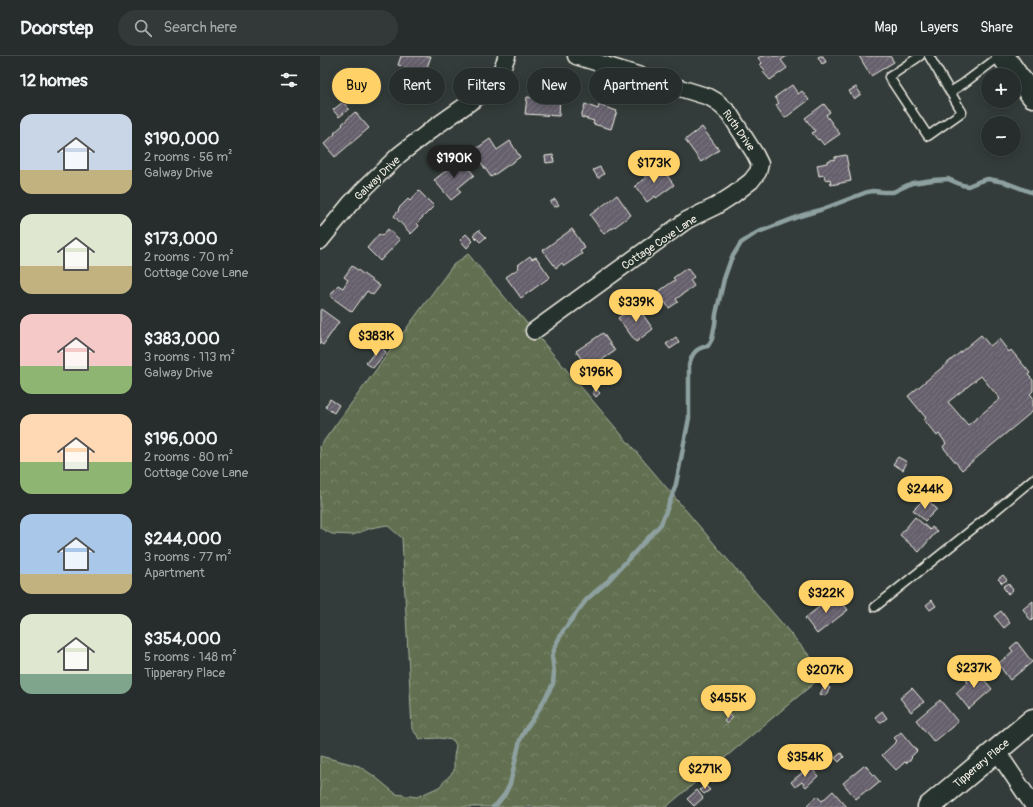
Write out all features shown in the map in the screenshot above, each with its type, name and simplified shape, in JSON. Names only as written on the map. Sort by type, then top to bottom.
[{"type":"street","name":"Galway Drive","points":[[320,241],[350,204],[399,156],[435,127],[479,96],[493,83],[501,71],[507,56]]},
{"type":"street","name":"Ruth Drive","points":[[576,56],[709,97],[716,101],[729,113],[756,154],[760,164]]},
{"type":"street","points":[[1003,56],[1033,96]]},
{"type":"street","name":"Cottage Cove Lane","points":[[534,331],[687,220],[716,206],[733,195],[751,181],[758,172],[760,164]]},
{"type":"street","name":"Tipperary Place","points":[[929,807],[1033,720]]},
{"type":"street","points":[[996,750],[1033,805]]},
{"type":"lane","points":[[920,56],[889,77],[928,136],[962,112],[929,56]]},
{"type":"lane","points":[[950,92],[1000,56]]},
{"type":"lane","points":[[875,607],[1033,479]]},
{"type":"green space","points":[[468,254],[825,674],[666,807],[320,807],[320,756],[359,766],[396,794],[417,797],[439,787],[454,771],[456,745],[453,740],[439,738],[420,739],[412,729],[402,538],[387,525],[371,528],[353,535],[332,534],[320,528],[320,446],[453,265]]},
{"type":"building","points":[[401,56],[431,56],[427,68],[407,68],[398,65]]},
{"type":"building","points":[[761,56],[787,56],[781,60],[787,68],[770,80],[763,72],[765,70],[760,65],[762,63],[758,58]]},
{"type":"building","points":[[823,56],[826,62],[822,64],[818,57]]},
{"type":"building","points":[[859,56],[890,56],[894,62],[871,76]]},
{"type":"building","points":[[792,85],[798,94],[802,91],[809,100],[785,118],[776,105],[779,103],[775,97]]},
{"type":"building","points":[[856,87],[861,94],[854,99],[849,91]]},
{"type":"building","points":[[527,97],[527,104],[560,104],[559,116],[525,114]]},
{"type":"building","points":[[340,104],[345,104],[349,109],[339,117],[333,110]]},
{"type":"building","points":[[585,104],[598,109],[599,105],[617,111],[611,129],[593,124],[594,121],[581,117]]},
{"type":"building","points":[[824,104],[830,112],[826,115],[840,134],[824,145],[812,133],[815,131],[805,118]]},
{"type":"building","points":[[355,112],[369,128],[335,157],[324,144]]},
{"type":"building","points":[[702,127],[719,150],[701,162],[685,140]]},
{"type":"building","points":[[490,139],[497,150],[510,141],[520,157],[491,177],[473,151]]},
{"type":"building","points":[[553,155],[554,162],[546,163],[545,156]]},
{"type":"building","points":[[846,155],[851,181],[831,185],[830,179],[825,180],[824,175],[819,176],[817,165],[827,163],[827,161],[835,159],[835,157]]},
{"type":"building","points":[[461,159],[474,175],[458,188],[461,192],[451,200],[434,180]]},
{"type":"building","points":[[600,167],[604,174],[598,178],[593,170]]},
{"type":"building","points":[[661,167],[674,185],[656,198],[655,196],[647,202],[635,186],[646,178],[644,175],[653,169],[655,171]]},
{"type":"building","points":[[419,191],[434,206],[417,223],[419,226],[411,234],[394,216],[399,210],[398,209],[408,199],[410,201]]},
{"type":"building","points":[[617,195],[631,215],[604,234],[590,215]]},
{"type":"building","points":[[555,199],[559,205],[554,207],[550,202]]},
{"type":"building","points":[[388,229],[400,240],[380,261],[367,248],[379,234],[382,236]]},
{"type":"building","points":[[572,229],[585,248],[580,251],[582,254],[564,266],[562,263],[556,268],[543,250]]},
{"type":"building","points":[[479,230],[486,237],[480,242],[473,235]]},
{"type":"building","points":[[466,234],[473,241],[467,248],[460,240]]},
{"type":"building","points":[[530,256],[532,259],[536,257],[550,277],[521,298],[506,277],[519,268],[518,265]]},
{"type":"building","points":[[352,266],[380,286],[373,295],[367,291],[352,312],[330,296],[338,285],[343,288],[348,280],[344,277]]},
{"type":"building","points":[[687,268],[694,277],[690,280],[694,286],[676,299],[678,302],[669,308],[658,292],[675,280],[673,278]]},
{"type":"building","points":[[636,305],[653,329],[636,342],[618,318]]},
{"type":"building","points":[[321,309],[339,322],[323,345],[320,343]]},
{"type":"building","points":[[603,333],[615,351],[597,363],[598,366],[590,372],[576,351]]},
{"type":"building","points":[[981,335],[990,346],[999,339],[1009,352],[1011,350],[1030,373],[1028,375],[1033,380],[1033,391],[1030,394],[1033,397],[1033,411],[962,470],[943,447],[946,443],[939,434],[937,436],[924,420],[926,418],[908,396]],"holes":[[[981,376],[1000,399],[968,425],[948,402]]]},
{"type":"building","points":[[676,337],[679,343],[670,349],[666,344]]},
{"type":"building","points":[[380,346],[386,352],[373,368],[366,363]]},
{"type":"building","points":[[596,389],[600,393],[596,397],[592,392]]},
{"type":"building","points":[[330,399],[339,405],[334,413],[325,407]]},
{"type":"building","points":[[898,457],[907,462],[903,470],[893,464]]},
{"type":"building","points":[[925,498],[937,509],[925,521],[913,510]]},
{"type":"building","points":[[915,517],[930,530],[932,527],[937,531],[919,552],[900,535]]},
{"type":"building","points":[[1003,575],[1007,580],[1002,583],[998,579]]},
{"type":"building","points":[[1008,583],[1013,590],[1008,594],[1003,587]]},
{"type":"building","points":[[836,594],[848,610],[817,634],[805,618]]},
{"type":"building","points":[[932,600],[936,606],[930,610],[926,605]]},
{"type":"building","points":[[1033,601],[1033,619],[1031,621],[1023,609]]},
{"type":"building","points":[[1001,611],[1010,623],[1004,628],[994,616]]},
{"type":"building","points":[[1017,642],[1032,662],[1010,680],[998,664],[1013,651],[1010,648]]},
{"type":"building","points":[[975,669],[992,689],[969,709],[956,693],[968,682],[964,678]]},
{"type":"building","points":[[825,685],[830,688],[825,696],[820,694]]},
{"type":"building","points":[[912,688],[924,702],[911,712],[900,698]]},
{"type":"building","points":[[940,700],[958,722],[934,742],[916,720]]},
{"type":"building","points":[[882,711],[887,718],[880,723],[875,717]]},
{"type":"building","points":[[730,715],[733,717],[727,724],[724,721]]},
{"type":"building","points":[[901,732],[917,751],[911,757],[912,758],[896,770],[882,755],[897,741],[894,738]]},
{"type":"building","points":[[841,753],[844,757],[839,762],[835,758]]},
{"type":"building","points":[[865,765],[880,782],[856,799],[843,783]]},
{"type":"building","points":[[810,766],[818,776],[806,787],[802,782],[795,787],[791,782]]},
{"type":"building","points":[[713,772],[718,778],[712,783],[707,777]]},
{"type":"building","points":[[705,785],[710,790],[704,794],[700,790]]},
{"type":"building","points":[[697,790],[703,798],[694,806],[687,799]]},
{"type":"building","points":[[833,791],[847,807],[809,807],[807,805],[817,796],[822,801]]},
{"type":"waterway","points":[[493,807],[505,794],[510,784],[520,740],[553,684],[554,672],[552,656],[563,631],[587,599],[608,581],[661,524],[676,484],[689,418],[690,361],[693,354],[700,348],[708,346],[712,339],[724,279],[731,259],[741,243],[756,233],[867,192],[893,192],[912,183],[948,179],[968,186],[988,179],[1004,182],[1033,193]]}]
